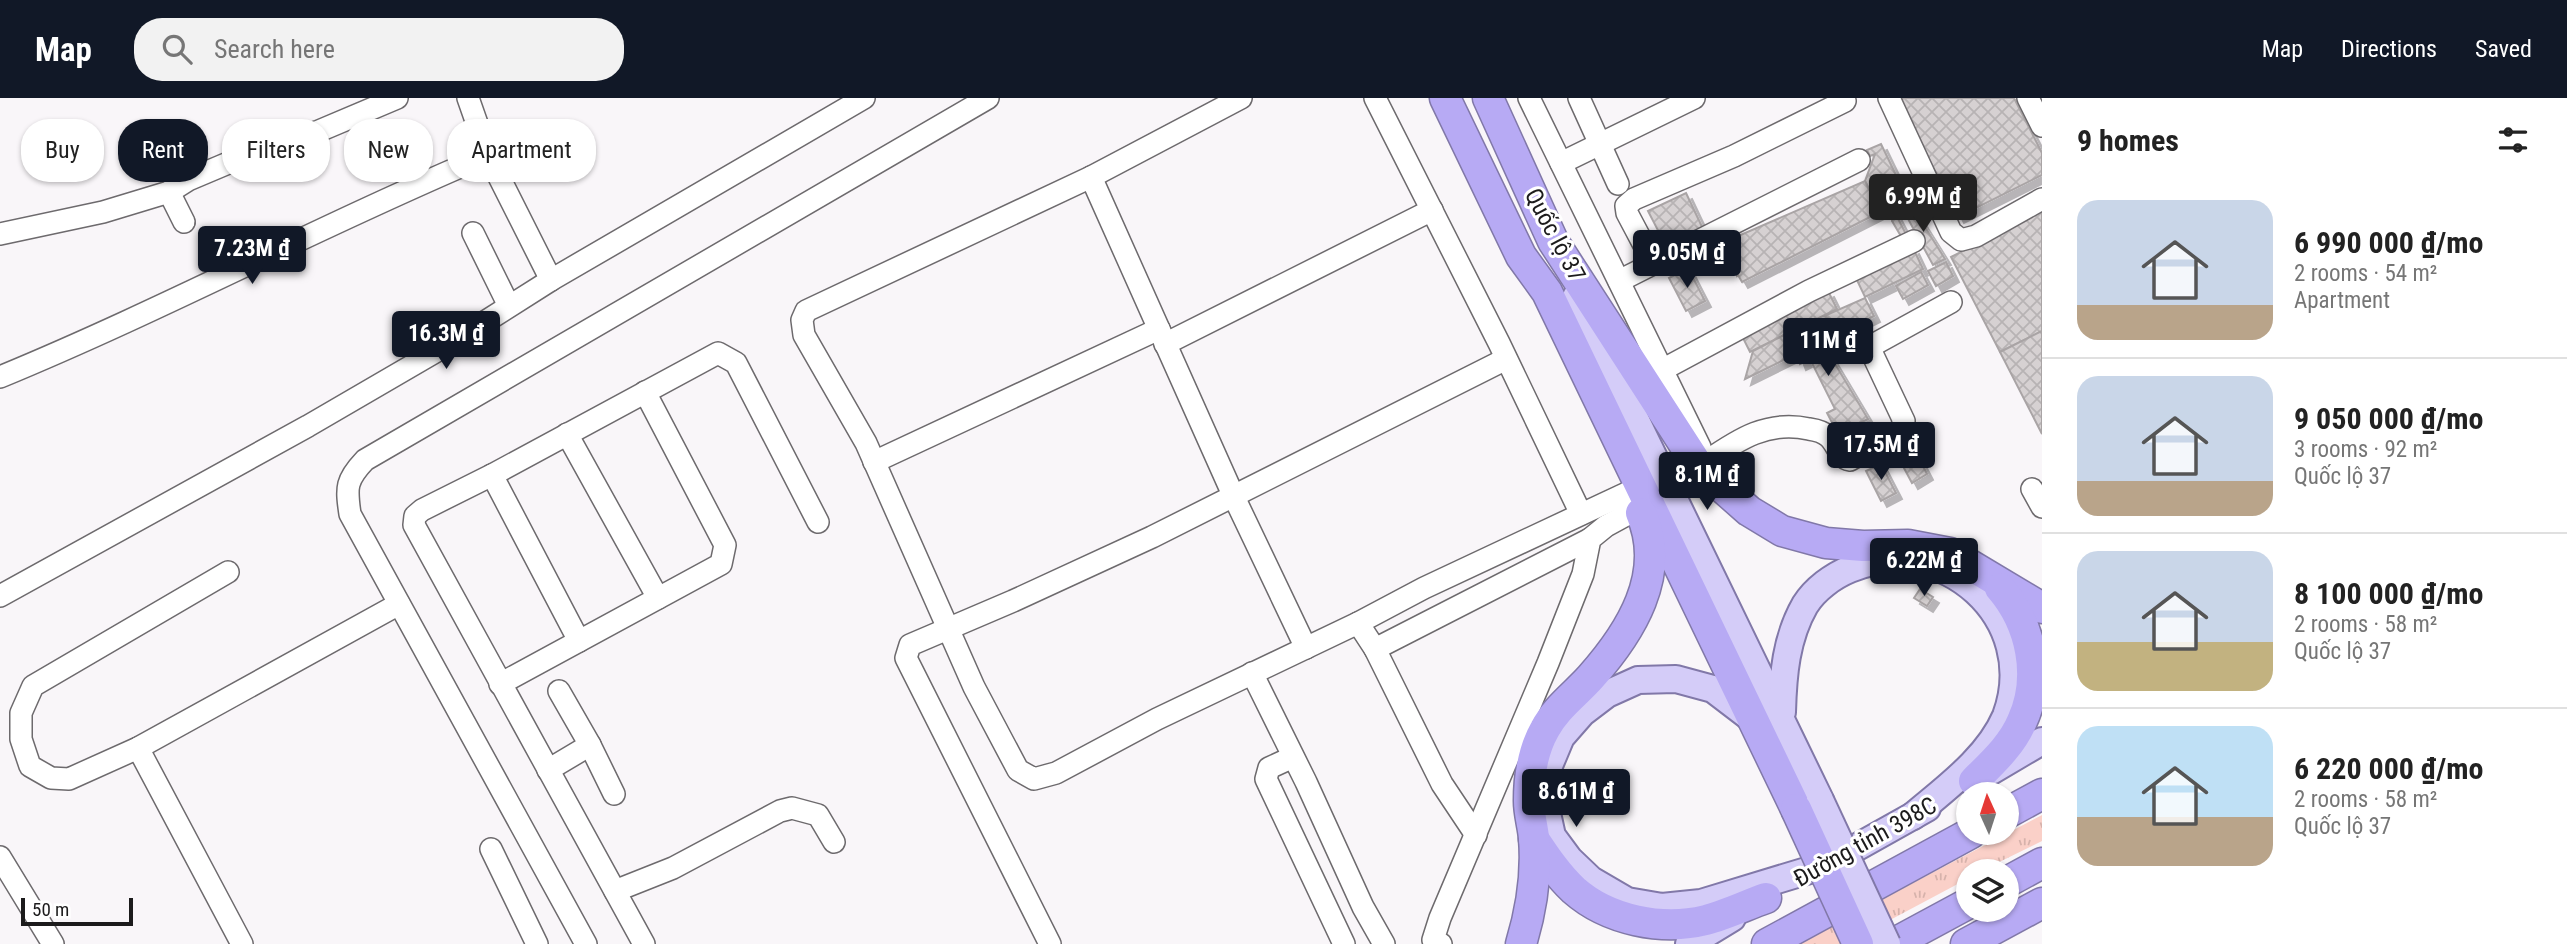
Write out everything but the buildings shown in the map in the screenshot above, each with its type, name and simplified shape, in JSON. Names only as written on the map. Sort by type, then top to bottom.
[{"type":"highway","name":"Quốc lộ 37","points":[[1446,98],[1521,256],[1547,292],[1751,719],[1808,804],[1858,944]]},
{"type":"highway","name":"Quốc lộ 37","points":[[1488,98],[1553,241],[1699,467],[1749,511],[1782,531],[1826,542],[1863,546],[1908,545],[1950,553],[2042,608]]},
{"type":"highway","points":[[1521,256],[1635,499],[1645,523],[1650,557],[1645,591],[1632,624],[1590,678],[1567,700],[1545,728],[1532,765],[1529,803],[1534,839],[1532,897],[1521,944]]},
{"type":"highway","points":[[1974,781],[2004,750],[2022,722],[2034,681],[2028,639],[2014,604],[1987,574]]},
{"type":"highway","points":[[2020,806],[2042,794]]},
{"type":"highway","points":[[1534,839],[1553,866],[1576,891],[1615,915],[1660,924],[1704,920],[1766,898]]},
{"type":"highway","points":[[1767,944],[1956,841]]},
{"type":"highway","points":[[2019,875],[2042,863]]},
{"type":"highway","points":[[1966,944],[2042,904]]},
{"type":"highway","points":[[1893,944],[1956,910]]},
{"type":"main road","points":[[1553,241],[1572,287],[1782,718],[1808,804],[1887,944]]},
{"type":"main road","points":[[1782,718],[1783,675],[1790,638],[1806,603],[1832,576],[1867,562],[1905,560],[1941,568],[1974,585],[1998,612],[2013,644],[2016,680],[2006,716],[1988,747],[1913,816]]},
{"type":"main road","points":[[1751,719],[1713,689],[1676,680],[1638,680],[1607,694],[1582,713],[1561,737],[1548,768],[1545,804],[1552,836],[1569,859],[1591,880],[1627,901],[1662,907],[1701,904],[1824,866]]},
{"type":"main road","name":"Đường tỉnh 398C","points":[[1689,944],[2042,741]]},
{"type":"street","points":[[0,234],[103,212],[169,192],[188,180],[233,161],[319,131],[397,98]]},
{"type":"street","points":[[468,98],[475,119]]},
{"type":"street","points":[[0,596],[308,426],[461,337],[551,280],[864,98]]},
{"type":"street","points":[[586,944],[350,514],[346,489],[352,474],[365,460],[988,98]]},
{"type":"street","points":[[1241,98],[1091,177],[806,311],[802,320],[804,335],[866,443],[974,687],[1018,770],[1034,779],[1056,774],[1157,719],[1424,588],[1581,514],[1635,499]]},
{"type":"street","points":[[1375,98],[1581,514]]},
{"type":"street","points":[[1529,98],[1707,461],[1723,488]]},
{"type":"street","points":[[1579,98],[1618,184]]},
{"type":"street","points":[[1561,163],[1693,98]]},
{"type":"street","points":[[1889,98],[1951,232],[1961,240],[1976,236],[2042,199]]},
{"type":"street","points":[[2028,98],[2042,126]]},
{"type":"street","points":[[1654,264],[1627,213],[1626,206],[1633,198],[1734,156],[1845,101]]},
{"type":"street","points":[[1619,281],[1859,160]]},
{"type":"street","points":[[0,377],[447,172]]},
{"type":"street","points":[[1091,177],[1234,497],[1306,648]]},
{"type":"street","points":[[502,182],[551,280]]},
{"type":"street","points":[[169,192],[184,222]]},
{"type":"street","points":[[874,462],[1162,336],[1432,210]]},
{"type":"street","points":[[473,233],[509,306]]},
{"type":"street","points":[[1662,370],[1810,291],[1914,241]]},
{"type":"street","points":[[1707,461],[1752,433],[1774,427],[1797,426],[1822,432],[1831,438],[1848,460],[1855,459],[1900,431],[1904,421],[1870,349],[1951,302]]},
{"type":"street","points":[[644,944],[414,525],[415,516],[718,353],[736,363],[818,522]]},
{"type":"street","points":[[1050,944],[906,658],[910,645],[1026,595],[1234,497],[1506,359]]},
{"type":"street","points":[[500,684],[721,564],[725,545],[645,392]]},
{"type":"street","points":[[567,434],[658,598]]},
{"type":"street","points":[[492,475],[579,641]]},
{"type":"street","points":[[1375,649],[1590,539],[1635,499]]},
{"type":"street","points":[[1431,943],[1583,574],[1590,539]]},
{"type":"street","points":[[228,572],[33,685],[21,713],[21,739],[30,766],[51,778],[69,779],[138,748],[399,604]]},
{"type":"street","points":[[1359,622],[1442,784],[1476,835]]},
{"type":"street","points":[[1252,673],[1363,907],[1384,944]]},
{"type":"street","points":[[559,691],[614,794]]},
{"type":"street","points":[[548,770],[590,745]]},
{"type":"street","points":[[138,748],[242,944]]},
{"type":"street","points":[[1293,757],[1269,768],[1266,779],[1344,944]]},
{"type":"street","points":[[615,891],[673,867],[780,811],[792,808],[818,816],[834,842]]},
{"type":"street","points":[[491,849],[537,944]]},
{"type":"street","points":[[0,857],[53,944]]},
{"type":"green space","points":[[2042,815],[2042,841],[2005,859],[1958,859],[1985,845],[2020,845],[2020,827]]},
{"type":"green space","points":[[1956,860],[1956,885],[1845,944],[1797,944]]}]
